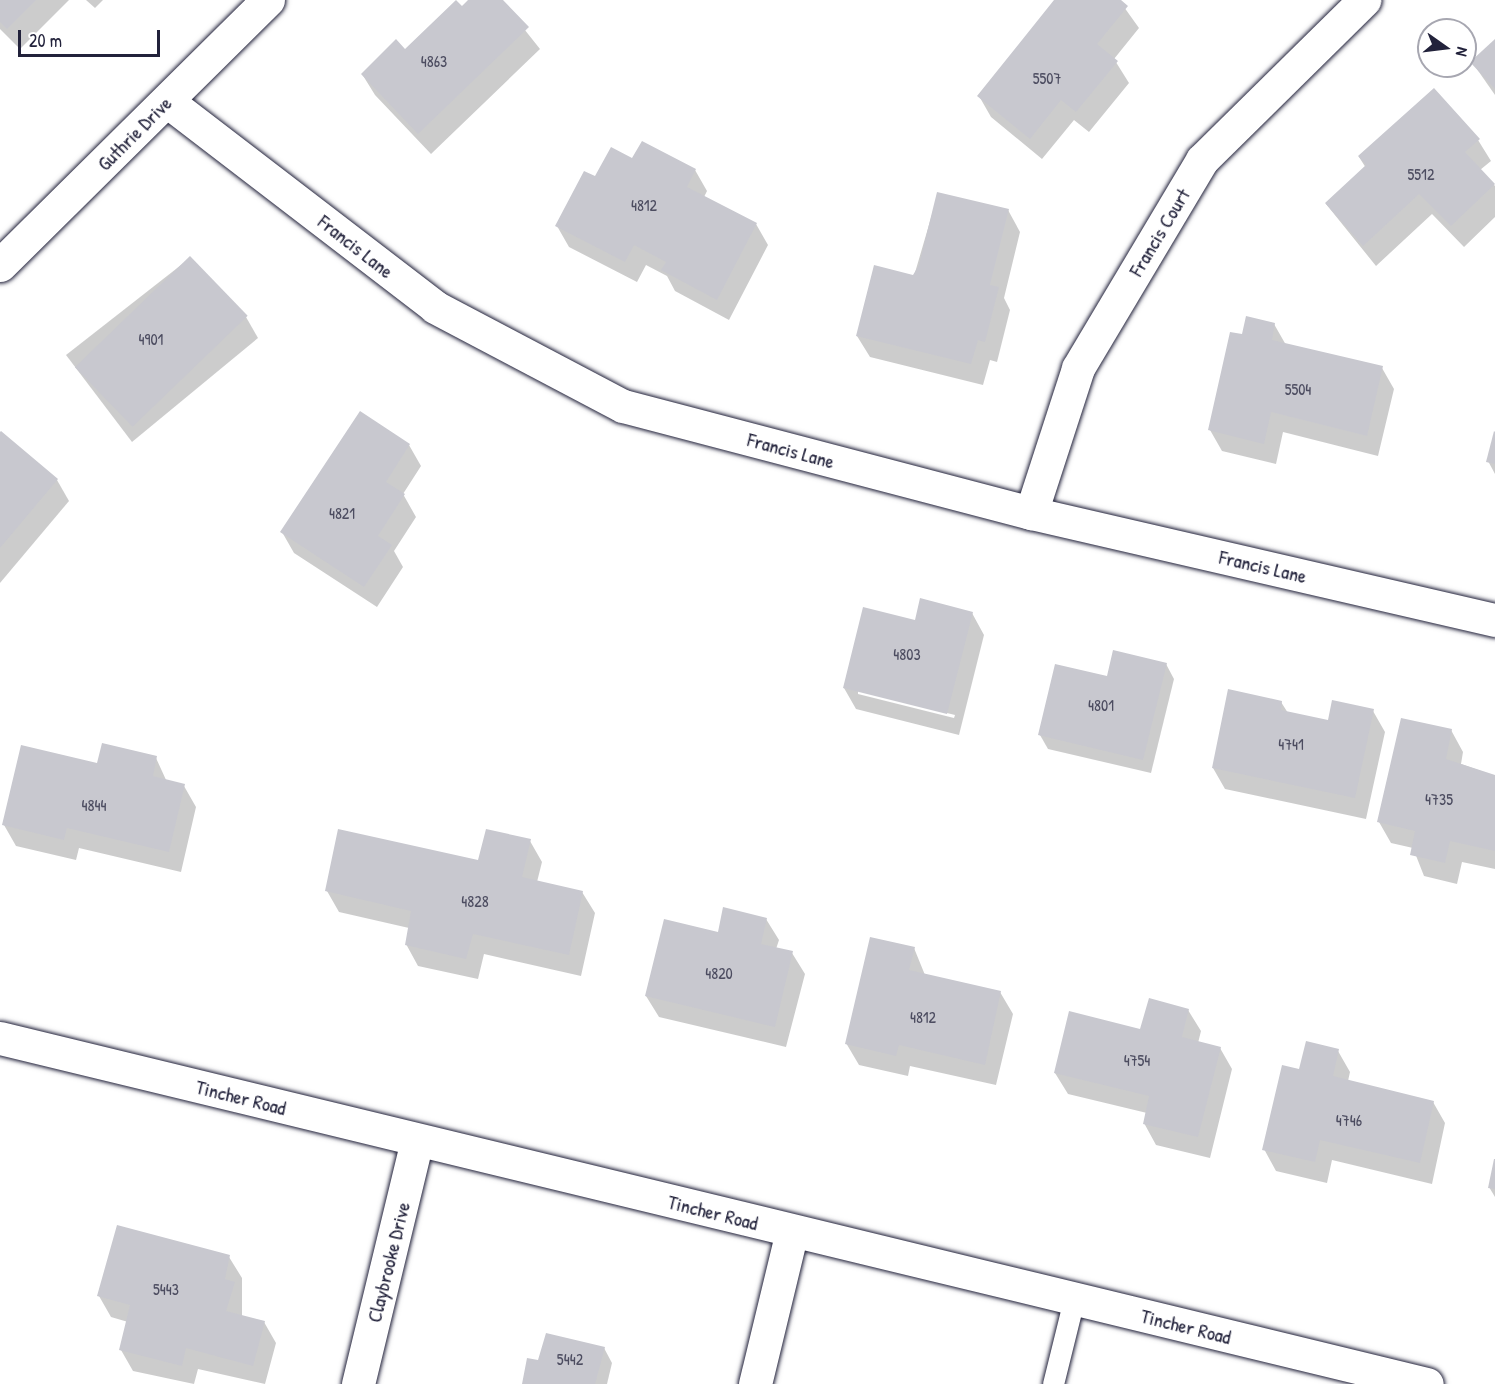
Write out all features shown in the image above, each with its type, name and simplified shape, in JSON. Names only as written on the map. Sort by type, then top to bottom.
[{"type":"street","name":"Guthrie Drive","points":[[0,265],[268,0]]},
{"type":"street","name":"Francis Court","points":[[1031,513],[1078,368],[1202,160],[1364,0]]},
{"type":"street","name":"Francis Lane","points":[[167,100],[435,307],[623,406],[1031,513],[1495,620]]},
{"type":"street","name":"Tincher Road","points":[[0,1038],[417,1141],[1427,1384]]},
{"type":"street","name":"Claybrooke Drive","points":[[358,1384],[417,1141]]},
{"type":"street","points":[[755,1384],[792,1231]]},
{"type":"lane","points":[[1053,1384],[1074,1299]]},
{"type":"building","points":[[0,0],[36,0],[7,29],[0,22]]},
{"type":"building","points":[[456,0],[462,6],[468,0],[503,0],[529,27],[418,134],[361,74],[396,39],[405,49]]},
{"type":"building","points":[[1054,0],[1121,0],[1128,6],[1097,44],[1118,61],[1076,112],[1061,100],[1030,139],[977,96]]},
{"type":"building","points":[[1495,39],[1495,89],[1477,70],[1477,56]]},
{"type":"building","points":[[1434,88],[1480,139],[1465,152],[1495,184],[1451,226],[1419,194],[1363,246],[1325,203],[1366,165],[1358,156]]},
{"type":"building","points":[[642,141],[696,169],[687,187],[757,223],[717,300],[661,270],[666,262],[634,245],[625,262],[555,226],[584,171],[595,176],[611,147],[632,158]]},
{"type":"building","points":[[937,192],[1009,209],[990,285],[999,287],[985,342],[978,340],[971,364],[856,336],[874,265],[913,275],[919,265]]},
{"type":"building","points":[[190,256],[248,316],[133,427],[75,367]]},
{"type":"building","points":[[1246,316],[1275,323],[1272,340],[1383,366],[1367,436],[1271,412],[1264,444],[1208,430],[1230,332],[1242,334]]},
{"type":"building","points":[[360,411],[410,444],[386,482],[405,494],[378,536],[392,545],[364,587],[280,532]]},
{"type":"building","points":[[0,432],[58,479],[0,548]]},
{"type":"building","points":[[1495,432],[1495,464],[1486,462]]},
{"type":"building","points":[[920,598],[973,612],[947,714],[843,688],[863,607],[915,620]]},
{"type":"building","points":[[1113,650],[1167,663],[1143,760],[1038,735],[1055,664],[1107,676]]},
{"type":"building","points":[[1228,689],[1282,701],[1281,710],[1328,720],[1332,700],[1374,709],[1355,798],[1212,768]]},
{"type":"building","points":[[1401,718],[1452,729],[1446,759],[1495,775],[1495,851],[1450,841],[1445,863],[1410,855],[1415,831],[1377,822]]},
{"type":"building","points":[[102,743],[157,756],[153,776],[185,784],[169,852],[67,828],[64,840],[2,825],[21,745],[97,763]]},
{"type":"building","points":[[338,829],[478,860],[486,829],[531,839],[522,877],[583,891],[569,955],[473,934],[466,959],[405,945],[411,911],[325,891]]},
{"type":"building","points":[[723,907],[767,918],[761,944],[793,951],[775,1027],[645,996],[664,919],[718,932]]},
{"type":"building","points":[[870,937],[915,947],[909,970],[1001,991],[985,1065],[899,1045],[896,1056],[845,1044]]},
{"type":"building","points":[[1149,998],[1189,1009],[1182,1037],[1221,1047],[1198,1137],[1143,1124],[1149,1096],[1054,1073],[1069,1011],[1140,1029]]},
{"type":"building","points":[[1306,1041],[1339,1049],[1333,1076],[1434,1101],[1420,1163],[1320,1140],[1315,1162],[1262,1150],[1282,1065],[1299,1069]]},
{"type":"building","points":[[1495,1159],[1495,1189],[1488,1188]]},
{"type":"building","points":[[117,1225],[230,1255],[225,1279],[235,1282],[226,1311],[265,1321],[253,1366],[186,1348],[182,1366],[119,1350],[130,1305],[97,1296]]},
{"type":"building","points":[[546,1333],[605,1347],[595,1384],[522,1384],[527,1358],[538,1360]]}]
